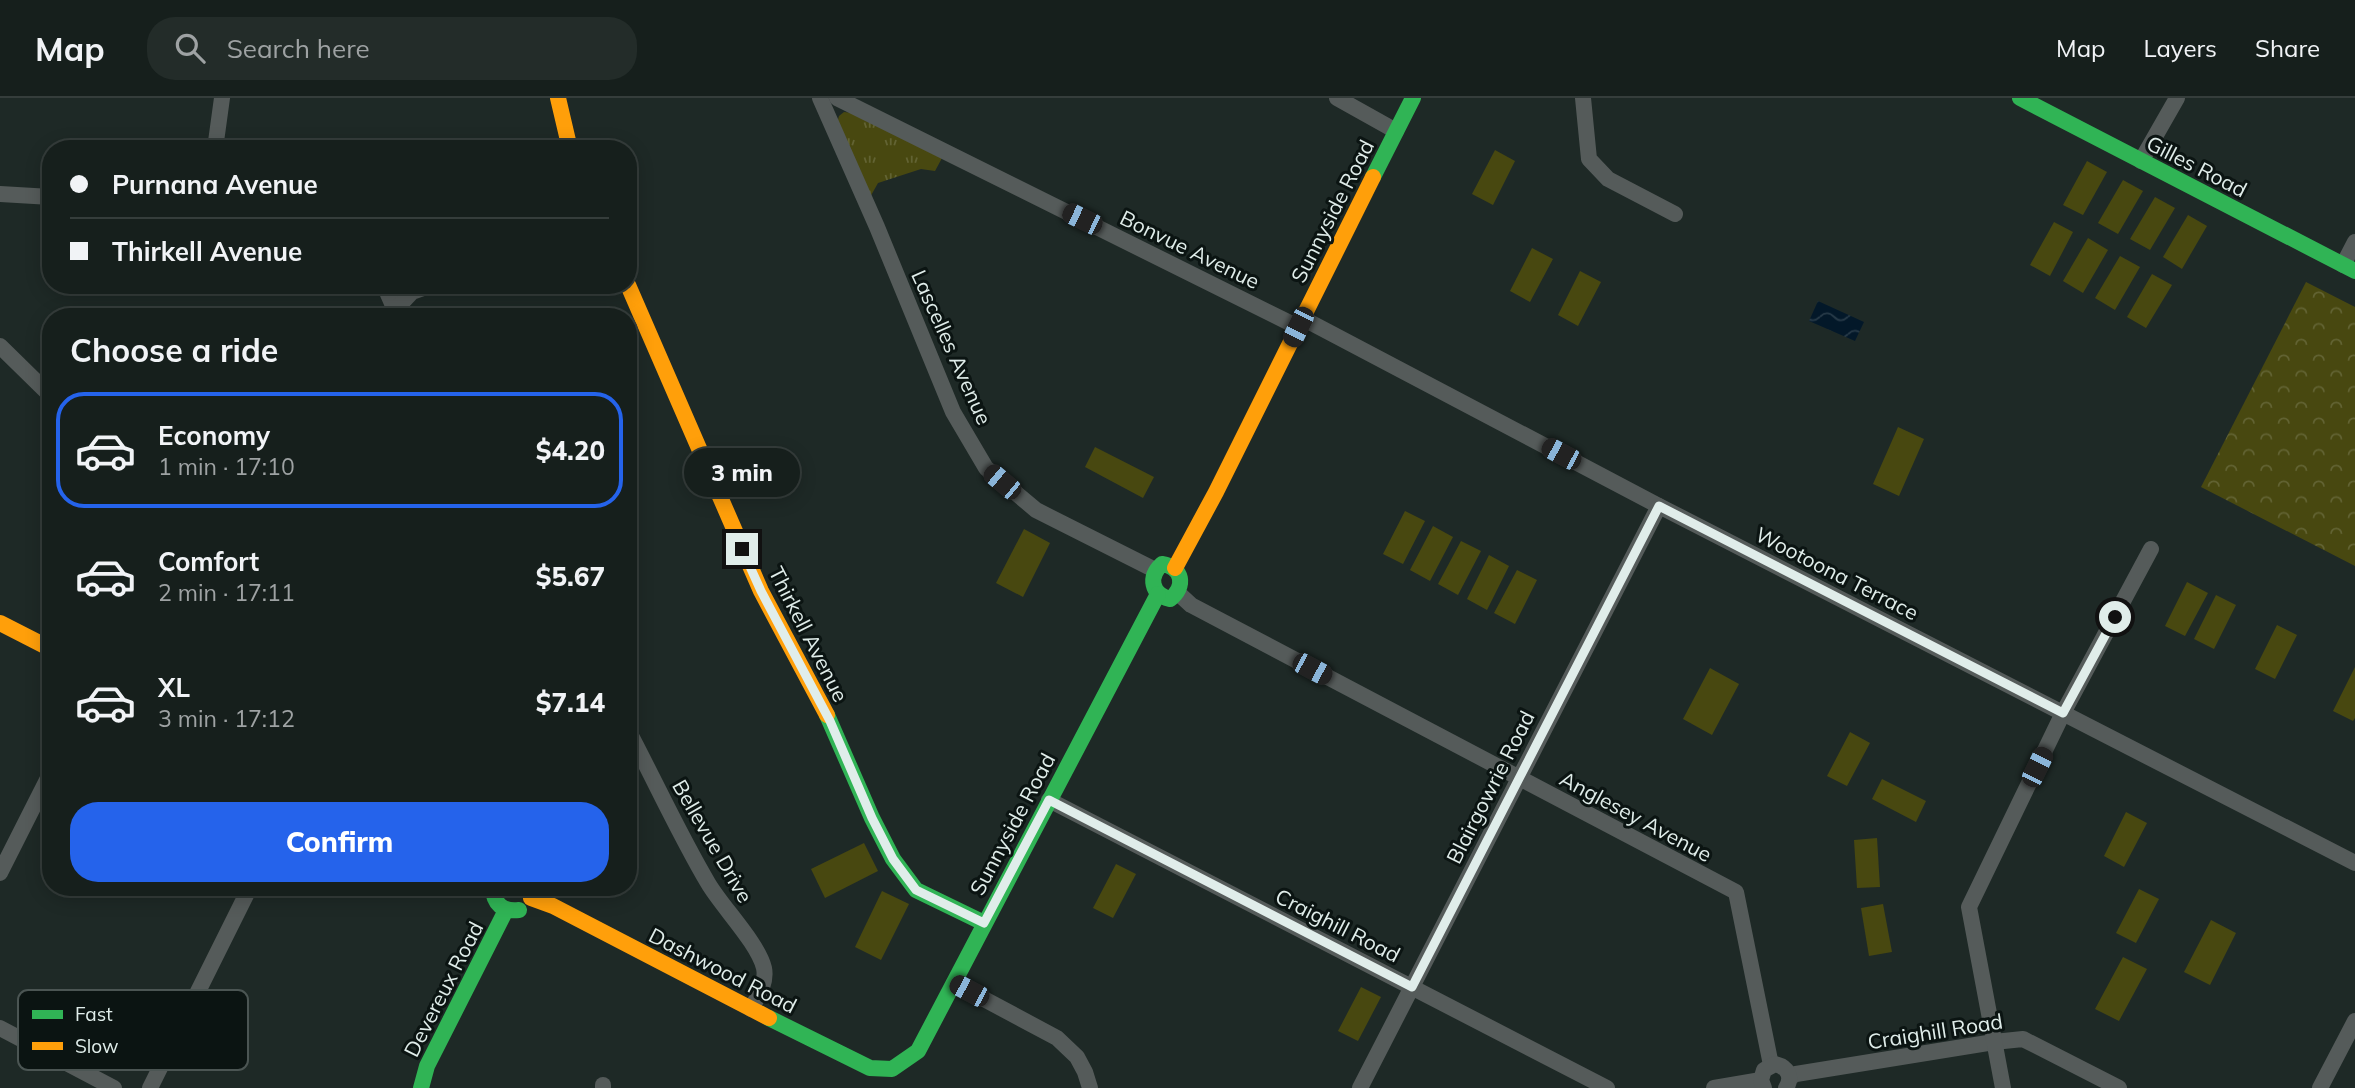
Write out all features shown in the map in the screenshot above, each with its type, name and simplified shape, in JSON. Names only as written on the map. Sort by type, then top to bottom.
[{"type":"street","points":[[216,140],[222,98]]},
{"type":"street","points":[[558,98],[568,140]]},
{"type":"street","name":"Lascelles Avenue","points":[[820,98],[877,227],[953,412],[986,468],[1036,510],[1155,570]]},
{"type":"street","name":"Bonvue Avenue","points":[[837,98],[1300,322]]},
{"type":"street","points":[[1337,98],[1396,131]]},
{"type":"street","name":"Sunnyside Road","points":[[1175,568],[1216,492],[1413,98]]},
{"type":"street","points":[[1583,98],[1589,159],[1608,179],[1675,214]]},
{"type":"street","name":"Gilles Road","points":[[2020,98],[2349,268]]},
{"type":"street","points":[[2141,160],[2177,98]]},
{"type":"street","points":[[564,121],[572,140]]},
{"type":"street","points":[[0,194],[42,196]]},
{"type":"street","points":[[2349,268],[2355,242]]},
{"type":"street","name":"Thirkell Avenue","points":[[632,294],[761,591],[830,721],[893,859],[916,890],[984,923]]},
{"type":"street","name":"Wootoona Terrace","points":[[1300,322],[2355,863]]},
{"type":"street","points":[[0,346],[42,387]]},
{"type":"street","name":"Blairgowrie Road","points":[[1360,1088],[1659,506]]},
{"type":"street","points":[[2003,1088],[1969,906],[2063,713],[2151,550]]},
{"type":"street","points":[[1162,564],[1168,564],[1175,568],[1180,576],[1181,586],[1178,593],[1170,599],[1157,594],[1152,581],[1155,570],[1162,564]]},
{"type":"street","name":"Anglesey Avenue","points":[[1178,593],[1191,606],[1736,892],[1771,1065]]},
{"type":"street","name":"Sunnyside Road","points":[[898,1068],[918,1052],[1157,594]]},
{"type":"street","points":[[0,623],[42,644]]},
{"type":"street","name":"Bellevue Drive","points":[[637,747],[709,885],[763,965],[762,986],[751,1009]]},
{"type":"street","points":[[0,873],[42,790]]},
{"type":"street","name":"Craighill Road","points":[[1049,800],[1607,1088]]},
{"type":"street","points":[[199,990],[246,896]]},
{"type":"street","points":[[494,896],[498,905],[512,911],[524,907],[529,896]]},
{"type":"street","name":"Dashwood Road","points":[[537,896],[751,1009],[874,1070],[898,1068]]},
{"type":"street","name":"Devereux Road","points":[[421,1088],[427,1066],[506,910]]},
{"type":"street","points":[[954,983],[1057,1038],[1077,1057],[1090,1088]]},
{"type":"street","points":[[2320,1088],[2355,1021]]},
{"type":"street","points":[[0,1028],[18,1037]]},
{"type":"street","name":"Craighill Road","points":[[1788,1083],[1796,1074],[2023,1039],[2119,1088]]},
{"type":"street","points":[[1714,1088],[1763,1084],[1764,1070],[1771,1065],[1783,1067],[1788,1083]]},
{"type":"street","points":[[80,1070],[114,1088]]},
{"type":"street","points":[[150,1088],[159,1070]]},
{"type":"green space","points":[[844,112],[852,113],[942,158],[935,171],[921,169],[878,183],[869,199],[837,123]]},
{"type":"green space","points":[[1495,150],[1515,161],[1493,205],[1472,194]]},
{"type":"green space","points":[[2087,161],[2107,172],[2083,215],[2063,205]]},
{"type":"green space","points":[[2123,180],[2143,191],[2118,234],[2098,223]]},
{"type":"green space","points":[[2155,197],[2175,208],[2150,250],[2130,239]]},
{"type":"green space","points":[[2188,215],[2207,226],[2182,269],[2163,257]]},
{"type":"green space","points":[[2054,222],[2073,232],[2050,276],[2030,265]]},
{"type":"green space","points":[[2088,238],[2108,250],[2083,293],[2063,281]]},
{"type":"green space","points":[[1532,248],[1553,259],[1530,302],[1510,291]]},
{"type":"green space","points":[[2120,256],[2140,267],[2115,310],[2095,298]]},
{"type":"green space","points":[[1580,271],[1601,282],[1578,326],[1558,315]]},
{"type":"green space","points":[[2152,274],[2172,285],[2146,328],[2127,317]]},
{"type":"green space","points":[[2306,282],[2355,307],[2355,566],[2201,487]]},
{"type":"green space","points":[[1898,427],[1924,439],[1899,496],[1873,484]]},
{"type":"green space","points":[[1095,447],[1154,477],[1143,498],[1085,467]]},
{"type":"green space","points":[[1405,511],[1425,521],[1403,564],[1383,554]]},
{"type":"green space","points":[[1433,526],[1453,537],[1430,581],[1410,570]]},
{"type":"green space","points":[[1024,529],[1050,543],[1023,597],[996,583]]},
{"type":"green space","points":[[1461,541],[1481,551],[1458,595],[1438,584]]},
{"type":"green space","points":[[1489,555],[1509,566],[1487,610],[1467,599]]},
{"type":"green space","points":[[1517,570],[1537,580],[1515,624],[1494,613]]},
{"type":"green space","points":[[2187,582],[2208,593],[2185,636],[2165,626]]},
{"type":"green space","points":[[2216,595],[2236,605],[2214,649],[2194,639]]},
{"type":"green space","points":[[2277,625],[2297,635],[2275,679],[2255,669]]},
{"type":"green space","points":[[2355,667],[2355,718],[2353,721],[2333,711]]},
{"type":"green space","points":[[1710,668],[1739,684],[1712,735],[1683,719]]},
{"type":"green space","points":[[1850,732],[1870,743],[1847,786],[1827,776]]},
{"type":"green space","points":[[1882,779],[1926,801],[1916,822],[1872,799]]},
{"type":"green space","points":[[2126,812],[2147,823],[2124,867],[2104,856]]},
{"type":"green space","points":[[1877,838],[1880,887],[1857,888],[1854,840]]},
{"type":"green space","points":[[864,843],[878,871],[825,898],[811,869]]},
{"type":"green space","points":[[1116,864],[1136,874],[1113,918],[1093,908]]},
{"type":"green space","points":[[2139,889],[2159,899],[2136,943],[2116,933]]},
{"type":"green space","points":[[882,891],[909,904],[881,960],[855,947]]},
{"type":"green space","points":[[1883,904],[1892,952],[1869,956],[1861,908]]},
{"type":"green space","points":[[2211,920],[2236,933],[2210,985],[2184,972]]},
{"type":"green space","points":[[2123,957],[2147,969],[2119,1021],[2095,1009]]},
{"type":"green space","points":[[1361,987],[1381,997],[1358,1041],[1338,1031]]},
{"type":"water","points":[[1818,301],[1864,322],[1855,341],[1809,321]]},
{"type":"traffic: fast","points":[[1373,177],[1413,98]]},
{"type":"traffic: fast","points":[[2020,98],[2355,271]]},
{"type":"traffic: fast","points":[[1162,564],[1174,569],[1180,578],[1178,589],[1170,599],[1155,589],[1153,579],[1162,564]]},
{"type":"traffic: fast","points":[[769,1018],[870,1068],[892,1069],[918,1051],[1158,594]]},
{"type":"traffic: fast","points":[[827,715],[872,818],[893,859],[916,890],[984,923]]},
{"type":"traffic: fast","points":[[495,896],[500,906],[508,910],[519,910]]},
{"type":"traffic: fast","points":[[421,1088],[427,1066],[506,910]]},
{"type":"traffic: slow","points":[[558,98],[568,140]]},
{"type":"traffic: slow","points":[[1175,568],[1216,492],[1373,177]]},
{"type":"traffic: slow","points":[[632,294],[761,591],[827,715]]},
{"type":"traffic: slow","points":[[0,623],[42,644]]},
{"type":"traffic: slow","points":[[531,898],[553,906],[769,1018]]},
{"type":"route","points":[[742,549],[761,591],[830,721],[872,818],[893,859],[916,890],[984,923],[1049,800],[1412,987],[1659,506],[2063,713],[2115,617]]}]
